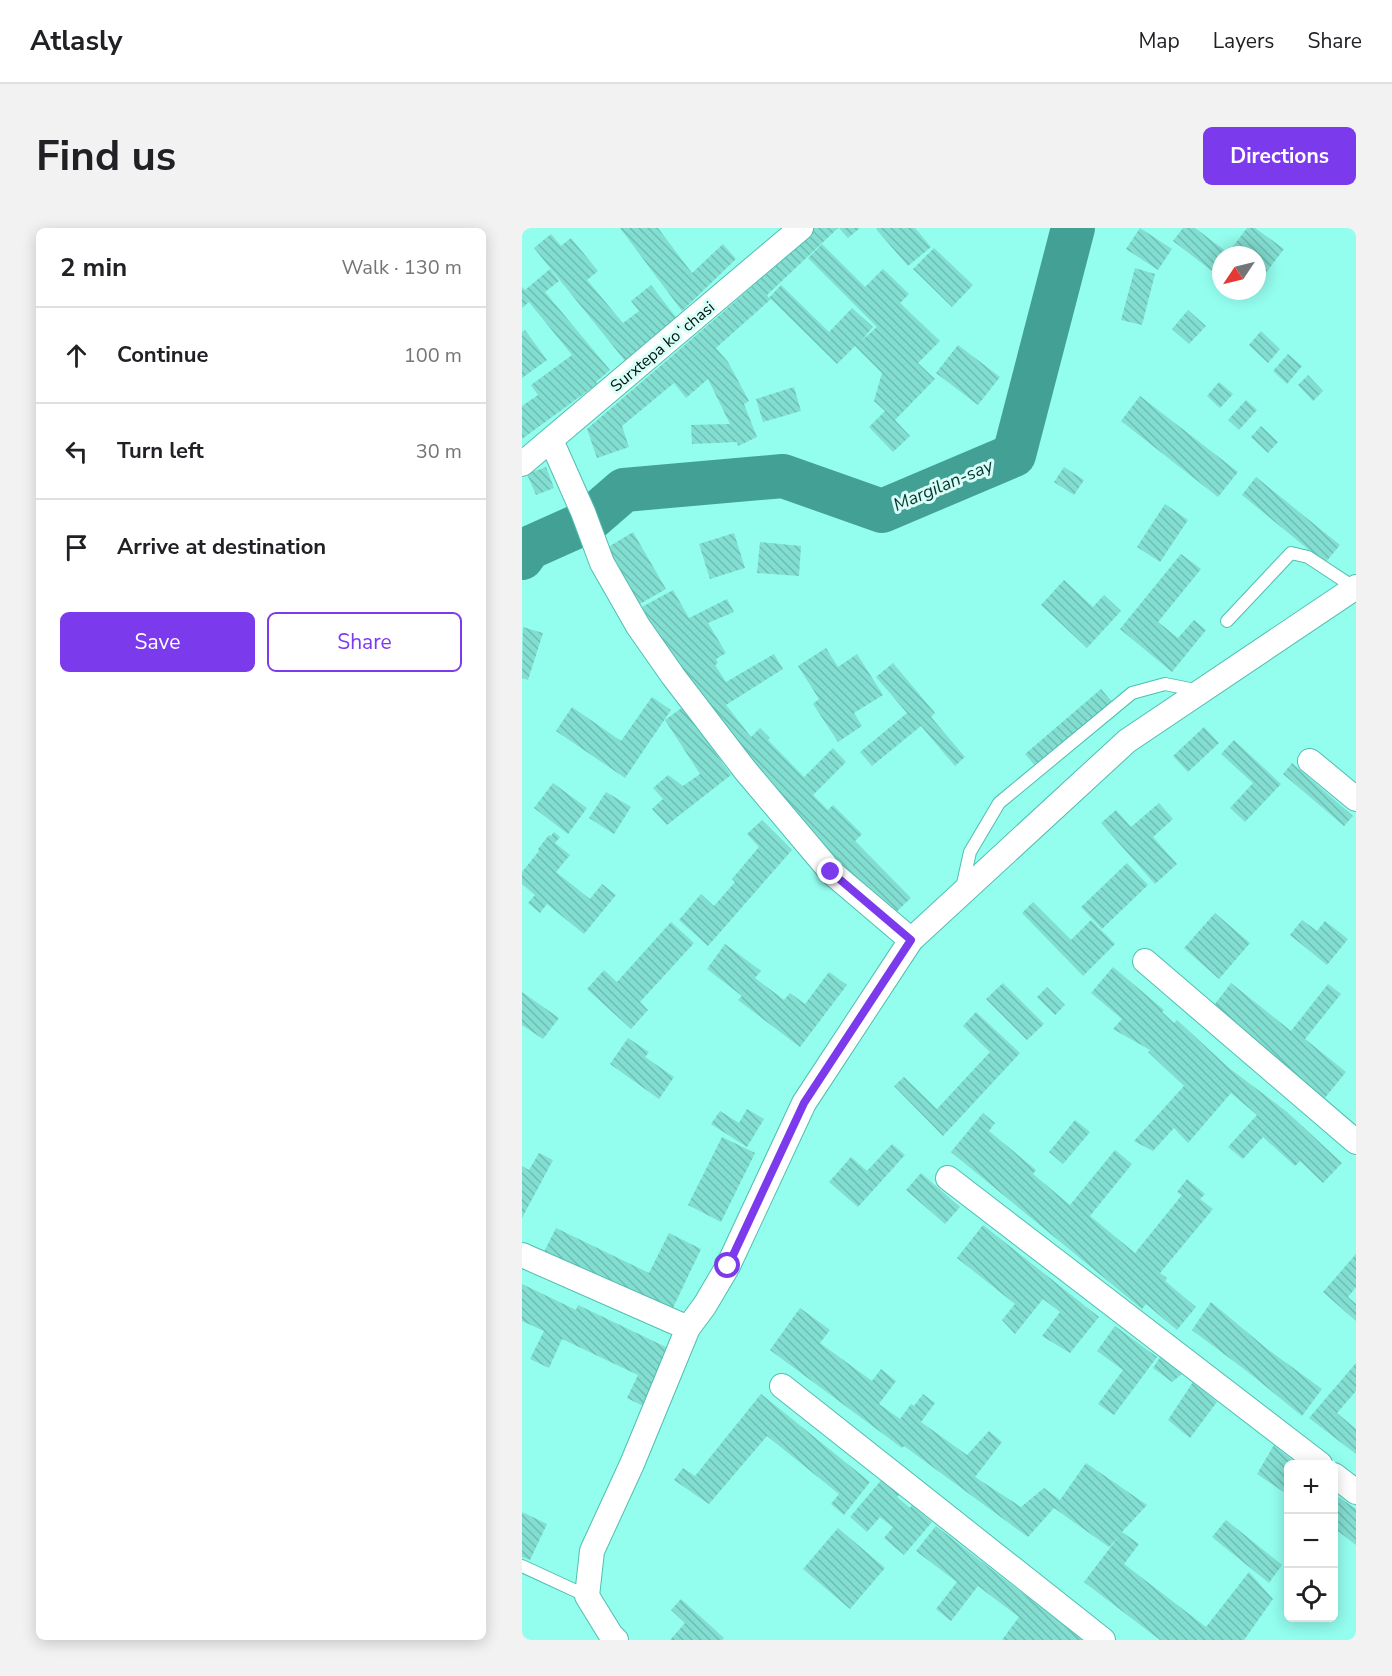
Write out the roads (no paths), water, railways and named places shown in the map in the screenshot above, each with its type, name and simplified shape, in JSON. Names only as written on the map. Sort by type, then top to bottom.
[{"type":"street","name":"Surxtepa koʻchasi","points":[[522,464],[801,228]]},
{"type":"street","points":[[551,440],[602,563],[638,626],[673,676],[745,770],[831,872],[911,940]]},
{"type":"street","points":[[616,1640],[587,1596],[592,1551],[632,1464],[688,1328],[705,1305],[728,1266],[804,1103],[911,940],[1127,741],[1356,587]]},
{"type":"street","points":[[1310,761],[1356,799]]},
{"type":"street","points":[[1145,962],[1356,1142]]},
{"type":"street","points":[[948,1178],[1315,1460]]},
{"type":"street","points":[[522,1255],[688,1328]]},
{"type":"street","points":[[782,1386],[1103,1640]]},
{"type":"street","points":[[1338,1478],[1356,1492]]},
{"type":"lane","points":[[1227,621],[1291,553],[1308,557],[1356,587]]},
{"type":"lane","points":[[961,895],[970,852],[999,803],[1131,693],[1165,684],[1201,691]]},
{"type":"lane","points":[[522,1566],[587,1596]]},
{"type":"waterway","name":"Margilan-say","points":[[522,558],[529,548],[587,522],[624,490],[783,476],[882,511],[1014,455],[1073,228]]}]
